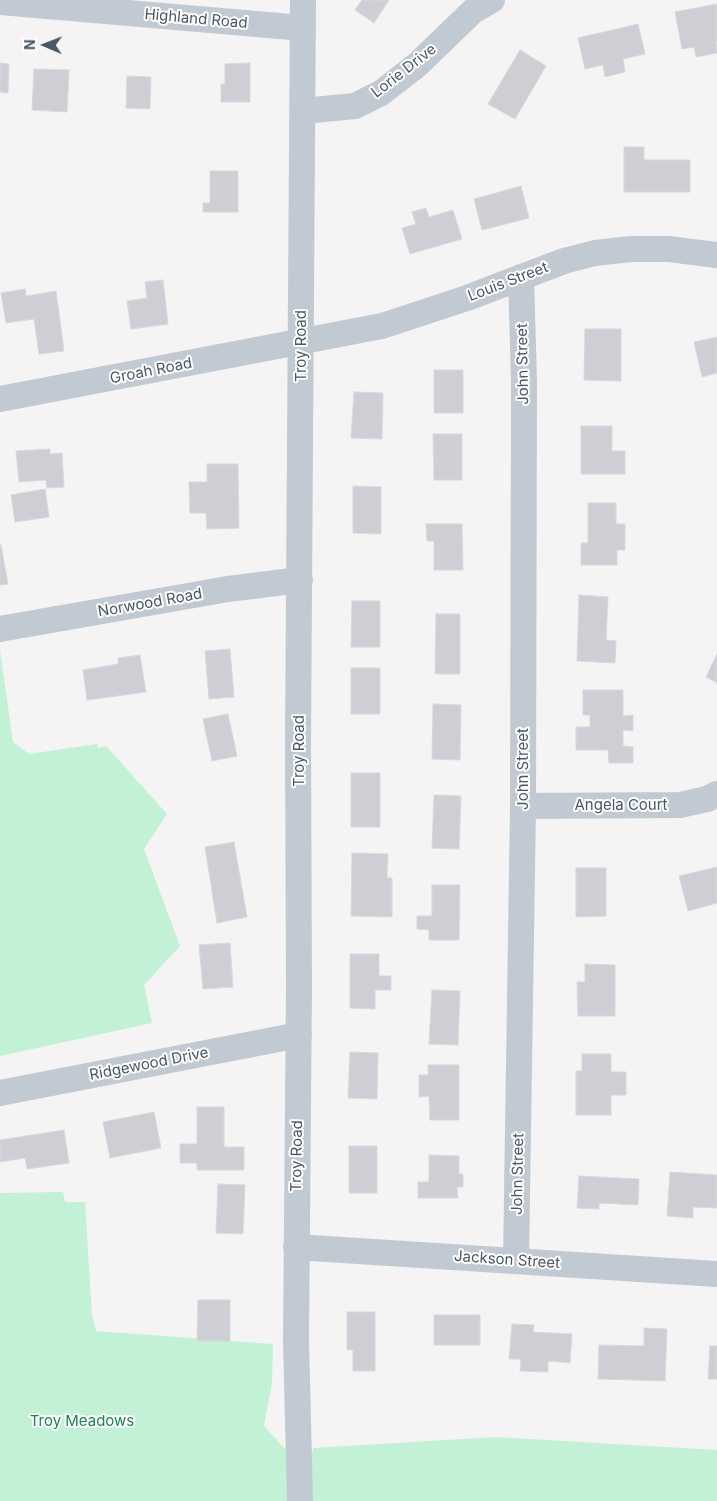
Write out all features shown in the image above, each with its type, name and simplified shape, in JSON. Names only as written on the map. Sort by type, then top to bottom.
[{"type":"street","name":"Troy Road","points":[[300,1501],[296,1247],[303,0]]},
{"type":"street","name":"Lorie Drive","points":[[302,111],[355,106],[382,93],[417,65],[473,11],[492,0]]},
{"type":"street","name":"Highland Road","points":[[0,2],[303,28]]},
{"type":"street","name":"Louis Street","points":[[302,340],[382,326],[467,298],[564,261],[596,253],[631,249],[669,249],[717,255]]},
{"type":"street","name":"John Street","points":[[516,1261],[523,806],[524,381],[521,277]]},
{"type":"street","name":"Groah Road","points":[[0,399],[302,340]]},
{"type":"street","name":"Norwood Road","points":[[0,629],[228,589],[300,580]]},
{"type":"street","name":"Angela Court","points":[[523,806],[680,805],[707,799],[717,794]]},
{"type":"street","name":"Ridgewood Drive","points":[[0,1092],[298,1035]]},
{"type":"street","name":"Jackson Street","points":[[296,1247],[717,1274]]},
{"type":"green space","points":[[0,650],[13,742],[29,754],[97,744],[98,748],[106,746],[167,814],[144,849],[180,946],[144,985],[152,1023],[0,1056]]},
{"type":"green space","name":"Troy Meadows","points":[[63,1192],[65,1202],[85,1202],[92,1316],[96,1331],[273,1344],[272,1382],[264,1426],[286,1450],[313,1451],[313,1448],[496,1437],[717,1450],[717,1501],[0,1501],[0,1193]]},
{"type":"building","points":[[362,0],[389,0],[374,23],[355,10]]},
{"type":"building","points":[[717,4],[717,53],[696,57],[694,47],[682,49],[675,12]]},
{"type":"building","points":[[638,24],[645,54],[623,59],[625,72],[605,77],[603,65],[585,69],[578,38]]},
{"type":"building","points":[[520,50],[546,66],[515,119],[488,104]]},
{"type":"building","points":[[0,63],[9,64],[8,93],[0,92]]},
{"type":"building","points":[[250,63],[250,102],[221,102],[221,84],[225,84],[225,64]]},
{"type":"building","points":[[34,69],[69,70],[67,112],[32,110]]},
{"type":"building","points":[[127,76],[151,77],[150,109],[126,108]]},
{"type":"building","points":[[624,147],[644,147],[644,160],[690,160],[690,192],[624,192]]},
{"type":"building","points":[[210,171],[238,171],[238,212],[203,212],[203,203],[210,203]]},
{"type":"building","points":[[521,186],[529,218],[482,230],[474,199]]},
{"type":"building","points":[[426,208],[429,217],[453,210],[462,239],[410,254],[402,228],[416,224],[412,212]]},
{"type":"building","points":[[163,280],[168,324],[131,329],[127,301],[147,298],[145,282]]},
{"type":"building","points":[[25,289],[26,296],[56,291],[64,351],[39,354],[34,319],[6,323],[1,293]]},
{"type":"building","points":[[585,329],[621,329],[621,381],[584,380]]},
{"type":"building","points":[[717,337],[717,373],[702,377],[694,342]]},
{"type":"building","points":[[434,370],[463,370],[463,413],[434,413]]},
{"type":"building","points":[[354,392],[383,393],[382,439],[351,438]]},
{"type":"building","points":[[581,426],[612,426],[612,451],[625,451],[625,474],[581,474]]},
{"type":"building","points":[[433,434],[462,434],[462,480],[434,480]]},
{"type":"building","points":[[50,449],[50,454],[62,453],[64,487],[47,488],[46,480],[19,482],[16,451]]},
{"type":"building","points":[[207,464],[238,464],[239,528],[207,529],[206,513],[190,513],[189,482],[207,482]]},
{"type":"building","points":[[353,486],[381,487],[381,534],[353,533]]},
{"type":"building","points":[[45,489],[49,517],[15,522],[11,495]]},
{"type":"building","points":[[588,503],[616,503],[616,524],[625,524],[625,550],[617,550],[617,565],[581,565],[581,543],[588,543]]},
{"type":"building","points":[[426,524],[462,524],[463,570],[434,570],[434,541],[427,541]]},
{"type":"building","points":[[0,545],[8,584],[0,585]]},
{"type":"building","points":[[579,595],[608,597],[606,640],[616,641],[615,663],[577,661]]},
{"type":"building","points":[[352,601],[380,601],[380,647],[351,647]]},
{"type":"building","points":[[436,614],[460,614],[460,674],[435,674]]},
{"type":"building","points":[[230,649],[234,697],[209,699],[205,651]]},
{"type":"building","points":[[717,654],[717,683],[706,677]]},
{"type":"building","points":[[140,655],[146,692],[87,700],[83,670],[118,664],[118,658]]},
{"type":"building","points":[[351,668],[380,668],[380,714],[351,714]]},
{"type":"building","points":[[583,690],[623,690],[623,716],[633,715],[633,731],[623,730],[623,746],[633,747],[633,763],[609,763],[608,750],[576,750],[576,727],[590,727],[590,715],[583,715]]},
{"type":"building","points":[[433,704],[461,705],[460,760],[432,759]]},
{"type":"building","points":[[228,714],[237,756],[212,761],[203,719]]},
{"type":"building","points":[[351,773],[380,773],[380,827],[351,827]]},
{"type":"building","points":[[434,795],[461,796],[459,849],[432,848]]},
{"type":"building","points":[[234,842],[247,917],[217,923],[205,847]]},
{"type":"building","points":[[352,853],[388,854],[387,878],[392,878],[392,917],[351,916]]},
{"type":"building","points":[[717,867],[717,903],[688,911],[679,876]]},
{"type":"building","points":[[576,868],[606,868],[606,916],[576,917]]},
{"type":"building","points":[[432,885],[460,885],[459,940],[429,940],[429,930],[417,929],[417,916],[432,916]]},
{"type":"building","points":[[230,943],[233,987],[203,989],[199,945]]},
{"type":"building","points":[[350,954],[379,954],[379,976],[391,976],[391,990],[375,990],[375,1009],[350,1008]]},
{"type":"building","points":[[585,964],[615,965],[615,1016],[578,1016],[577,982],[585,982]]},
{"type":"building","points":[[432,990],[460,991],[458,1045],[429,1044]]},
{"type":"building","points":[[350,1052],[378,1053],[377,1099],[348,1098]]},
{"type":"building","points":[[582,1054],[611,1054],[611,1072],[626,1072],[626,1095],[611,1095],[611,1115],[576,1115],[576,1071],[582,1071]]},
{"type":"building","points":[[428,1065],[459,1065],[459,1120],[430,1120],[429,1096],[419,1097],[419,1075],[428,1075]]},
{"type":"building","points":[[197,1107],[224,1107],[224,1147],[244,1147],[244,1170],[197,1170],[197,1163],[180,1163],[180,1144],[197,1144]]},
{"type":"building","points":[[154,1112],[161,1148],[110,1158],[103,1122]]},
{"type":"building","points":[[64,1130],[69,1163],[27,1169],[25,1158],[0,1162],[0,1140]]},
{"type":"building","points":[[349,1146],[377,1146],[377,1193],[349,1193]]},
{"type":"building","points":[[429,1155],[459,1156],[459,1174],[463,1174],[463,1187],[457,1187],[458,1198],[418,1198],[418,1182],[429,1182]]},
{"type":"building","points":[[670,1172],[717,1175],[717,1208],[693,1207],[693,1218],[667,1216]]},
{"type":"building","points":[[579,1176],[639,1179],[638,1205],[599,1203],[599,1209],[577,1208]]},
{"type":"building","points":[[218,1184],[245,1185],[243,1234],[216,1233]]},
{"type":"building","points":[[198,1300],[230,1300],[230,1341],[197,1341]]},
{"type":"building","points":[[347,1312],[375,1312],[375,1371],[353,1371],[353,1350],[347,1350]]},
{"type":"building","points":[[434,1315],[480,1315],[480,1345],[434,1345]]},
{"type":"building","points":[[512,1324],[534,1325],[533,1332],[572,1334],[570,1363],[548,1361],[548,1372],[520,1371],[521,1359],[509,1359]]},
{"type":"building","points":[[644,1328],[667,1329],[665,1381],[598,1379],[599,1345],[644,1346]]},
{"type":"building","points":[[710,1346],[717,1346],[717,1379],[708,1379]]}]
